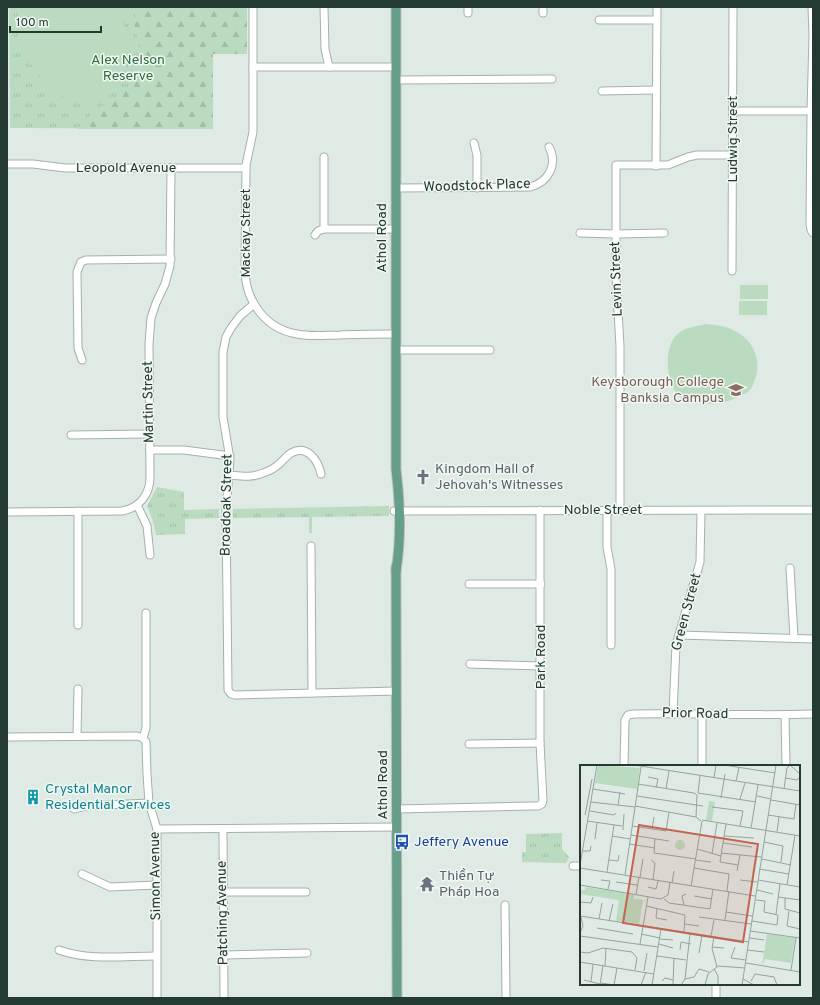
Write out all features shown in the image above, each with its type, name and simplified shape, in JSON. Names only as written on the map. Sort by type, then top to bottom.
[{"type":"main road","name":"Athol Road","points":[[396,7],[396,469],[394,489],[396,511],[394,548],[396,571],[397,998]]},
{"type":"street","name":"Mackay Street","points":[[254,7],[253,132],[246,168],[245,277],[247,289],[254,304],[263,317],[274,326],[284,331],[310,335],[396,334]]},
{"type":"street","points":[[324,7],[325,49],[329,67]]},
{"type":"street","points":[[656,166],[657,7]]},
{"type":"street","name":"Ludwig Street","points":[[732,271],[733,7]]},
{"type":"street","points":[[812,7],[813,35],[810,224],[813,232]]},
{"type":"street","points":[[599,20],[656,20]]},
{"type":"street","points":[[254,67],[396,67]]},
{"type":"street","points":[[396,80],[552,79]]},
{"type":"street","points":[[602,91],[656,90]]},
{"type":"street","points":[[733,111],[812,115]]},
{"type":"street","points":[[474,143],[478,155],[477,188]]},
{"type":"street","name":"Woodstock Place","points":[[396,188],[526,188],[539,184],[551,171],[552,157],[549,147]]},
{"type":"street","name":"Levin Street","points":[[620,510],[620,346],[616,276],[616,165],[668,165],[697,155],[733,155]]},
{"type":"street","points":[[324,157],[324,229]]},
{"type":"street","name":"Leopold Avenue","points":[[7,164],[33,164],[65,168],[246,168]]},
{"type":"street","name":"Martin Street","points":[[137,505],[144,498],[150,485],[150,326],[153,311],[168,277],[171,259],[171,168]]},
{"type":"street","points":[[315,235],[318,231],[324,229],[396,229]]},
{"type":"street","points":[[580,233],[664,233]]},
{"type":"street","points":[[82,360],[78,348],[77,272],[81,262],[86,260],[171,259]]},
{"type":"street","name":"Broadoak Street","points":[[254,304],[240,316],[231,328],[226,337],[223,352],[223,418],[230,456],[226,511],[227,687],[229,692],[235,694],[312,693]]},
{"type":"street","points":[[396,350],[490,350]]},
{"type":"street","points":[[71,435],[149,434]]},
{"type":"street","points":[[150,450],[184,450],[230,456]]},
{"type":"street","points":[[229,475],[251,476],[262,474],[274,468],[289,455],[300,451],[306,452],[313,456],[319,465],[321,474]]},
{"type":"street","points":[[7,512],[122,511],[137,505],[147,526],[150,554]]},
{"type":"street","name":"Park Road","points":[[397,809],[538,806],[542,804],[540,743],[540,510]]},
{"type":"street","points":[[607,510],[607,547],[611,569],[612,644]]},
{"type":"street","name":"Green Street","points":[[673,713],[675,658],[679,634],[700,562],[701,510]]},
{"type":"street","name":"Noble Street","points":[[396,511],[813,510]]},
{"type":"street","points":[[78,511],[78,625]]},
{"type":"street","points":[[311,546],[312,693],[396,692]]},
{"type":"street","points":[[790,568],[794,638]]},
{"type":"street","points":[[469,584],[541,584]]},
{"type":"street","name":"Simon Avenue","points":[[146,613],[146,728],[143,738],[146,742],[149,803],[157,829],[157,998]]},
{"type":"street","points":[[679,634],[813,639]]},
{"type":"street","points":[[470,664],[541,666]]},
{"type":"street","points":[[77,736],[78,689]]},
{"type":"street","name":"Prior Road","points":[[624,765],[625,720],[628,716],[634,714],[813,714]]},
{"type":"street","points":[[702,714],[702,765]]},
{"type":"street","points":[[785,715],[786,765]]},
{"type":"street","points":[[7,737],[137,736],[143,738]]},
{"type":"street","points":[[469,744],[540,743]]},
{"type":"street","points":[[74,809],[86,806],[149,803]]},
{"type":"street","points":[[157,829],[397,827]]},
{"type":"street","name":"Patching Avenue","points":[[222,828],[224,998]]},
{"type":"street","points":[[82,874],[110,887],[157,885]]},
{"type":"street","points":[[223,892],[306,892]]},
{"type":"street","points":[[505,905],[506,998]]},
{"type":"street","points":[[59,950],[79,956],[93,957],[156,956]]},
{"type":"street","points":[[224,955],[307,953]]},
{"type":"street","points":[[716,985],[716,998]]},
{"type":"green space","name":"Alex Nelson Reserve","points":[[9,7],[247,7],[247,54],[213,54],[213,129],[10,128]]},
{"type":"green space","points":[[18,7],[114,7],[122,19],[128,45],[125,74],[118,88],[106,98],[90,102],[74,101],[53,90],[41,78],[30,63],[19,41],[17,24]]},
{"type":"green space","points":[[137,7],[247,7],[247,54],[213,54],[213,129],[77,129],[96,110],[129,89],[143,64],[134,23]]},
{"type":"green space","points":[[740,285],[768,285],[768,299],[740,299]]},
{"type":"green space","points":[[739,301],[767,301],[767,315],[739,315]]},
{"type":"green space","points":[[706,324],[732,329],[747,340],[755,353],[758,367],[757,375],[751,389],[745,394],[729,401],[703,404],[687,401],[681,398],[676,392],[669,375],[668,355],[674,338],[686,329]]},
{"type":"green space","points":[[157,487],[184,492],[184,510],[219,509],[219,518],[185,519],[185,534],[156,535],[153,521],[147,506]]},
{"type":"green space","points":[[389,506],[389,516],[312,517],[312,533],[309,533],[309,517],[233,518],[233,509]]},
{"type":"green space","points":[[562,833],[562,849],[569,857],[566,863],[522,862],[522,852],[526,852],[526,834]]},
{"type":"place","name":"Keysborough College Banksia Campus","points":[[736,390]]},
{"type":"place","name":"Kingdom Hall of Jehovah's Witnesses","points":[[423,477]]},
{"type":"place","name":"Crystal Manor Residential Services","points":[[33,797]]},
{"type":"place","name":"Jeffery Avenue","points":[[402,842]]},
{"type":"place","name":"Thiền Tự Pháp Hoa","points":[[427,884]]}]
